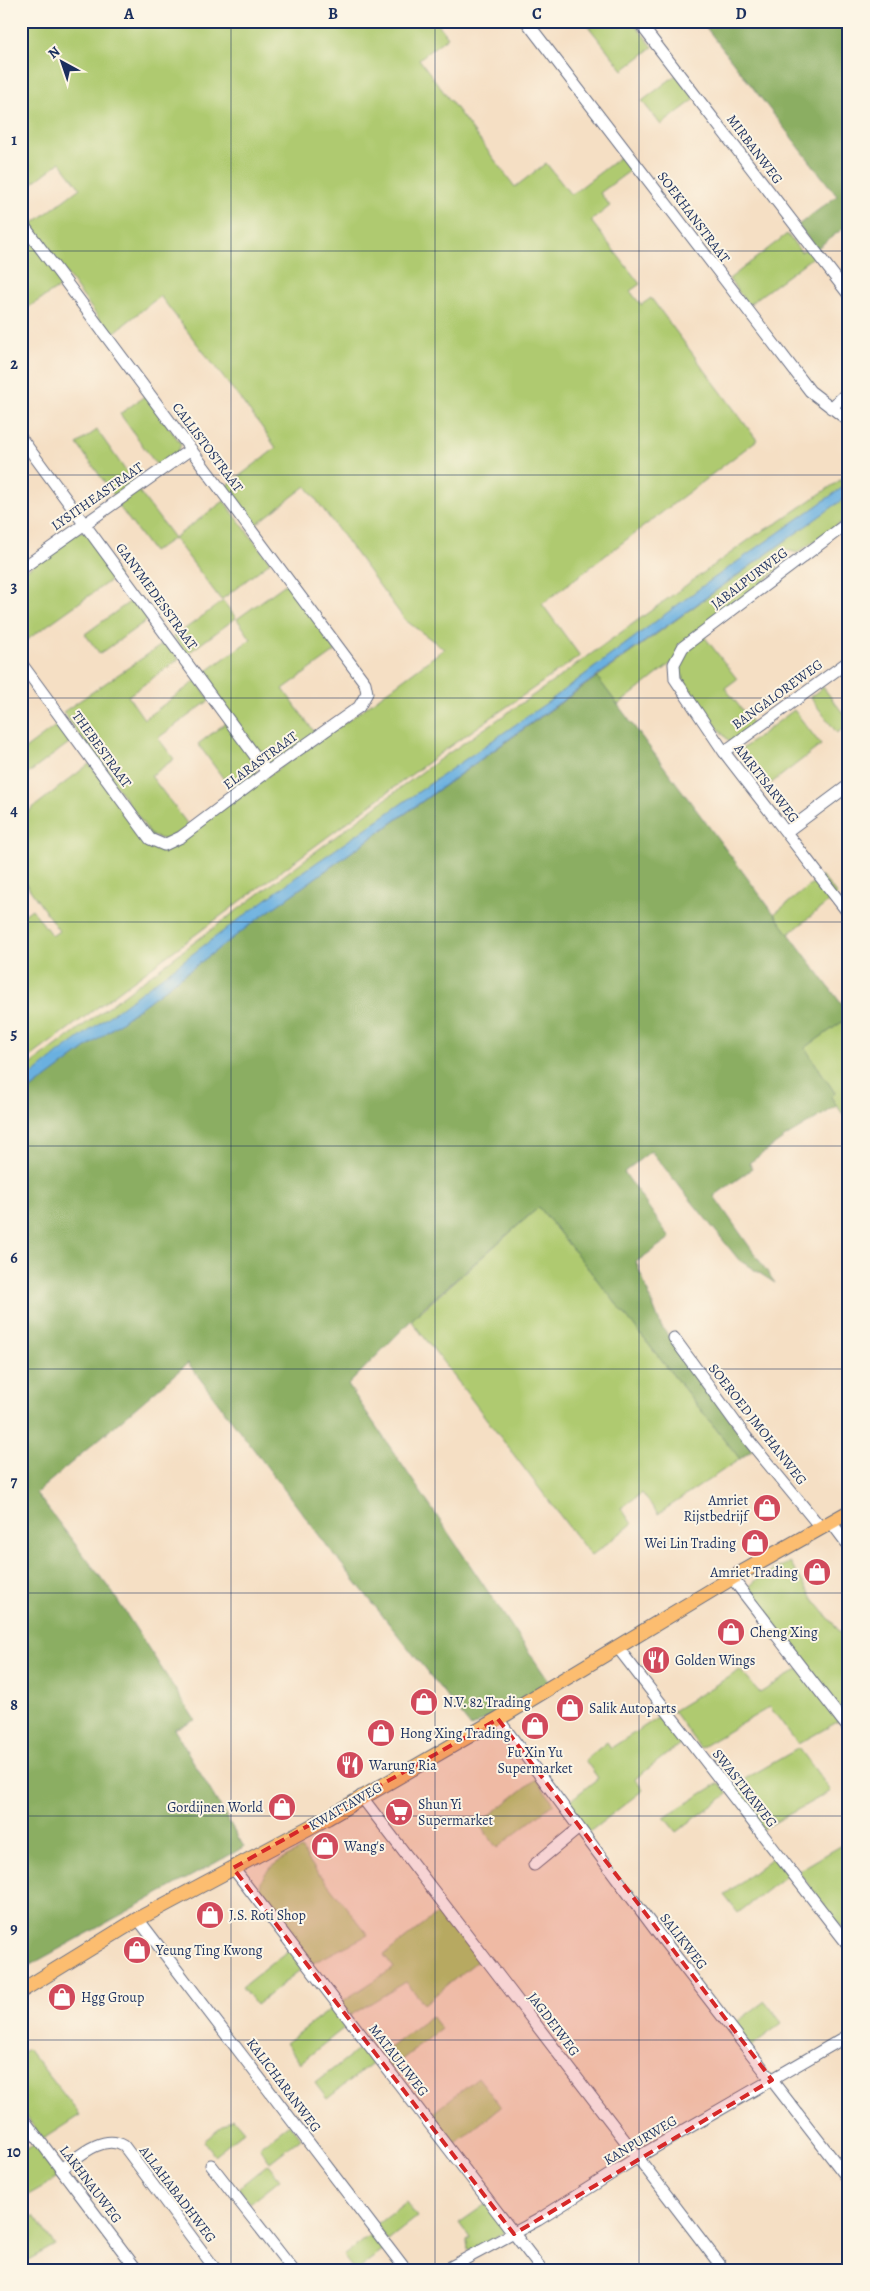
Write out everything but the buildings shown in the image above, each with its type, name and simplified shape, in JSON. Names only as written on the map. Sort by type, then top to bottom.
[{"type":"main road","name":"KWATTAWEG","points":[[21,1991],[138,1919],[327,1818],[361,1796],[498,1719],[618,1648],[732,1578],[849,1512]]},
{"type":"street","name":"SOEKHANSTRAAT","points":[[526,21],[810,391],[849,420]]},
{"type":"street","name":"MIRBANWEG","points":[[638,21],[849,295]]},
{"type":"street","name":"CALLISTOSTRAAT","points":[[21,222],[365,683],[367,693]]},
{"type":"street","points":[[831,408],[849,391]]},
{"type":"street","name":"GANYMEDESSTRAAT","points":[[21,438],[267,772]]},
{"type":"street","name":"LYSITHEASTRAAT","points":[[21,569],[191,449]]},
{"type":"street","name":"JABALPURWEG","points":[[674,664],[684,647],[849,522]]},
{"type":"street","name":"BANGALOREWEG","points":[[724,752],[849,661]]},
{"type":"street","name":"THEBESTRAAT","points":[[21,664],[150,839],[164,845]]},
{"type":"street","name":"AMRITSARWEG","points":[[674,664],[675,679],[724,752],[849,914]]},
{"type":"street","name":"ELARASTRAAT","points":[[164,845],[181,836],[359,707],[367,693]]},
{"type":"street","points":[[786,832],[849,785]]},
{"type":"street","name":"SOEROED JMOHANWEG","points":[[674,1338],[746,1437],[826,1525],[849,1546]]},
{"type":"street","points":[[732,1578],[849,1729]]},
{"type":"street","name":"SWASTIKAWEG","points":[[618,1648],[849,1946]]},
{"type":"street","name":"SALIKWEG","points":[[498,1719],[579,1828],[849,2180]]},
{"type":"street","name":"JAGDEIWEG","points":[[361,1796],[724,2270]]},
{"type":"street","points":[[534,1865],[579,1828]]},
{"type":"street","name":"MATAULIWEG","points":[[233,1868],[542,2270]]},
{"type":"street","name":"KALICHARANWEG","points":[[138,1919],[406,2270]]},
{"type":"street","name":"KANPURWEG","points":[[446,2270],[514,2234],[638,2157],[849,2035]]},
{"type":"street","name":"LAKHNAUWEG","points":[[21,2116],[137,2270]]},
{"type":"street","name":"ALLAHABADHWEG","points":[[61,2169],[102,2143],[117,2142],[124,2146],[216,2270]]},
{"type":"street","points":[[211,2165],[293,2270]]},
{"type":"highlighted area","points":[[498,1719],[772,2080],[514,2234],[233,1868]]},
{"type":"green space","points":[[21,21],[436,21],[448,37],[419,59],[515,187],[546,163],[571,195],[624,154],[635,167],[600,193],[610,206],[591,221],[640,284],[630,291],[641,305],[651,298],[757,440],[542,604],[580,656],[446,749],[21,1064],[21,917],[32,909],[52,936],[59,931],[21,877],[21,817],[89,764],[162,849],[342,725],[444,649],[405,620],[306,486],[254,526],[225,487],[276,448],[261,426],[160,296],[111,335],[31,225],[80,188],[60,162],[21,192]]},
{"type":"green space","points":[[584,21],[632,21],[653,47],[623,70]]},
{"type":"green space","points":[[701,21],[844,21],[849,27],[849,224],[816,249],[798,225],[837,196]]},
{"type":"green space","points":[[676,75],[695,99],[661,125],[642,101]]},
{"type":"green space","points":[[787,234],[801,252],[808,248],[814,256],[748,305],[729,279]]},
{"type":"green space","points":[[31,240],[64,284],[21,312],[21,247]]},
{"type":"green space","points":[[146,395],[181,444],[178,452],[158,467],[120,414]]},
{"type":"green space","points":[[97,430],[135,484],[116,498],[77,444]]},
{"type":"green space","points":[[849,474],[849,483],[703,586],[551,700],[303,872],[21,1084],[21,1072],[430,766],[551,683],[757,534],[779,522]]},
{"type":"green space","points":[[138,490],[174,538],[153,552],[118,505]]},
{"type":"green space","points":[[849,495],[849,517],[797,553],[787,550],[777,558],[778,569],[673,662],[618,705],[597,677]]},
{"type":"green space","points":[[224,501],[270,562],[221,600],[174,538]]},
{"type":"green space","points":[[87,531],[118,575],[21,644],[21,574],[79,532]]},
{"type":"green space","points":[[287,583],[336,651],[283,689],[315,733],[271,763],[266,762],[200,676],[251,639],[237,619]]},
{"type":"green space","points":[[135,598],[150,618],[100,654],[85,634]]},
{"type":"green space","points":[[223,601],[236,618],[187,654],[174,637]]},
{"type":"green space","points":[[704,636],[737,679],[725,688],[757,729],[732,745],[691,692],[679,671],[678,664],[682,655]]},
{"type":"green space","points":[[166,642],[179,659],[128,696],[144,719],[196,681],[210,700],[158,738],[174,759],[151,776],[189,826],[166,840],[152,836],[63,712]]},
{"type":"green space","points":[[597,677],[849,1014],[849,1017],[805,1048],[835,1093],[831,1097],[837,1106],[787,1136],[749,1163],[753,1168],[714,1196],[775,1283],[739,1260],[651,1151],[624,1172],[670,1238],[636,1262],[661,1326],[752,1450],[740,1459],[539,1207],[424,1307],[348,1385],[550,1683],[471,1727],[328,1547],[188,1363],[36,1493],[112,1592],[195,1720],[174,1729],[244,1847],[21,1970],[21,1097],[262,916]]},
{"type":"green space","points":[[823,687],[849,721],[849,724],[837,733],[810,697]]},
{"type":"green space","points":[[794,710],[821,745],[765,788],[740,753],[742,749]]},
{"type":"green space","points":[[61,722],[73,740],[21,779],[21,752]]},
{"type":"green space","points":[[227,722],[257,766],[256,774],[234,793],[198,744]]},
{"type":"green space","points":[[822,876],[837,895],[789,934],[774,914]]},
{"type":"green space","points":[[849,1017],[849,1123],[831,1097],[835,1093],[805,1048]]},
{"type":"green space","points":[[539,1207],[740,1459],[658,1514],[642,1493],[621,1508],[632,1524],[591,1556],[411,1320]]},
{"type":"green space","points":[[790,1562],[814,1600],[849,1643],[849,1717],[845,1720],[748,1592],[753,1583],[759,1578]]},
{"type":"green space","points":[[798,1669],[839,1721],[798,1744],[770,1707],[700,1748],[673,1711],[740,1670],[760,1693]]},
{"type":"green space","points":[[665,1713],[685,1740],[635,1779],[643,1790],[588,1833],[566,1804],[598,1778],[585,1760],[607,1742],[611,1748]]},
{"type":"green space","points":[[799,1748],[831,1791],[763,1829],[731,1787]]},
{"type":"green space","points":[[536,1779],[554,1803],[497,1848],[479,1824]]},
{"type":"green space","points":[[719,1783],[728,1794],[676,1832],[664,1817]]},
{"type":"green space","points":[[849,1841],[849,1937],[798,1871]]},
{"type":"green space","points":[[301,1849],[319,1875],[321,1875],[368,1935],[311,1964],[260,1891],[261,1883],[268,1870]]},
{"type":"green space","points":[[775,1856],[789,1873],[738,1913],[724,1895]]},
{"type":"green space","points":[[443,1909],[481,1958],[424,2004],[406,1982],[351,2015],[341,2002],[394,1968],[384,1955]]},
{"type":"green space","points":[[291,1948],[305,1966],[256,2005],[242,1987]]},
{"type":"green space","points":[[765,2001],[782,2023],[750,2047],[734,2024]]},
{"type":"green space","points":[[335,2006],[349,2024],[300,2063],[286,2043]]},
{"type":"green space","points":[[431,2016],[441,2029],[391,2068],[381,2054]]},
{"type":"green space","points":[[364,2045],[376,2060],[327,2099],[315,2083]]},
{"type":"green space","points":[[28,2049],[80,2115],[43,2139],[21,2110],[21,2053]]},
{"type":"green space","points":[[478,2077],[501,2107],[452,2146],[429,2116]]},
{"type":"green space","points":[[233,2118],[244,2131],[214,2155],[204,2141]]},
{"type":"green space","points":[[289,2124],[301,2138],[270,2162],[259,2147]]},
{"type":"green space","points":[[36,2146],[58,2174],[56,2179],[23,2198],[21,2152]]},
{"type":"green space","points":[[268,2164],[280,2179],[250,2203],[238,2188]]},
{"type":"green space","points":[[406,2202],[417,2217],[388,2240],[376,2225]]},
{"type":"green space","points":[[486,2204],[505,2229],[504,2233],[475,2250],[468,2250],[467,2240],[470,2238],[459,2223]]},
{"type":"green space","points":[[34,2216],[55,2245],[21,2264],[21,2223]]},
{"type":"green space","points":[[372,2233],[385,2249],[358,2270],[354,2270],[343,2256]]},
{"type":"water","points":[[849,483],[849,495],[262,916],[21,1097],[21,1084],[59,1053],[303,872],[551,700],[703,586]]},
{"type":"place","name":"Amriet Rijstbedrijf","points":[[767,1508]]},
{"type":"place","name":"Wei Lin Trading","points":[[755,1543]]},
{"type":"place","name":"Amriet Trading","points":[[817,1572]]},
{"type":"place","name":"Cheng Xing","points":[[731,1632]]},
{"type":"place","name":"Golden Wings","points":[[656,1660]]},
{"type":"place","name":"N.V. 82 Trading","points":[[424,1702]]},
{"type":"place","name":"Salik Autoparts","points":[[570,1708]]},
{"type":"place","name":"Fu Xin Yu Supermarket","points":[[535,1726]]},
{"type":"place","name":"Hong Xing Trading","points":[[381,1733]]},
{"type":"place","name":"Warung Ria","points":[[350,1765]]},
{"type":"place","name":"Gordijnen World","points":[[282,1807]]},
{"type":"place","name":"Shun Yi Supermarket","points":[[399,1812]]},
{"type":"place","name":"Wang's","points":[[325,1846]]},
{"type":"place","name":"J.S. Roti Shop","points":[[210,1915]]},
{"type":"place","name":"Yeung Ting Kwong","points":[[137,1950]]},
{"type":"place","name":"Hgg Group","points":[[62,1997]]}]
